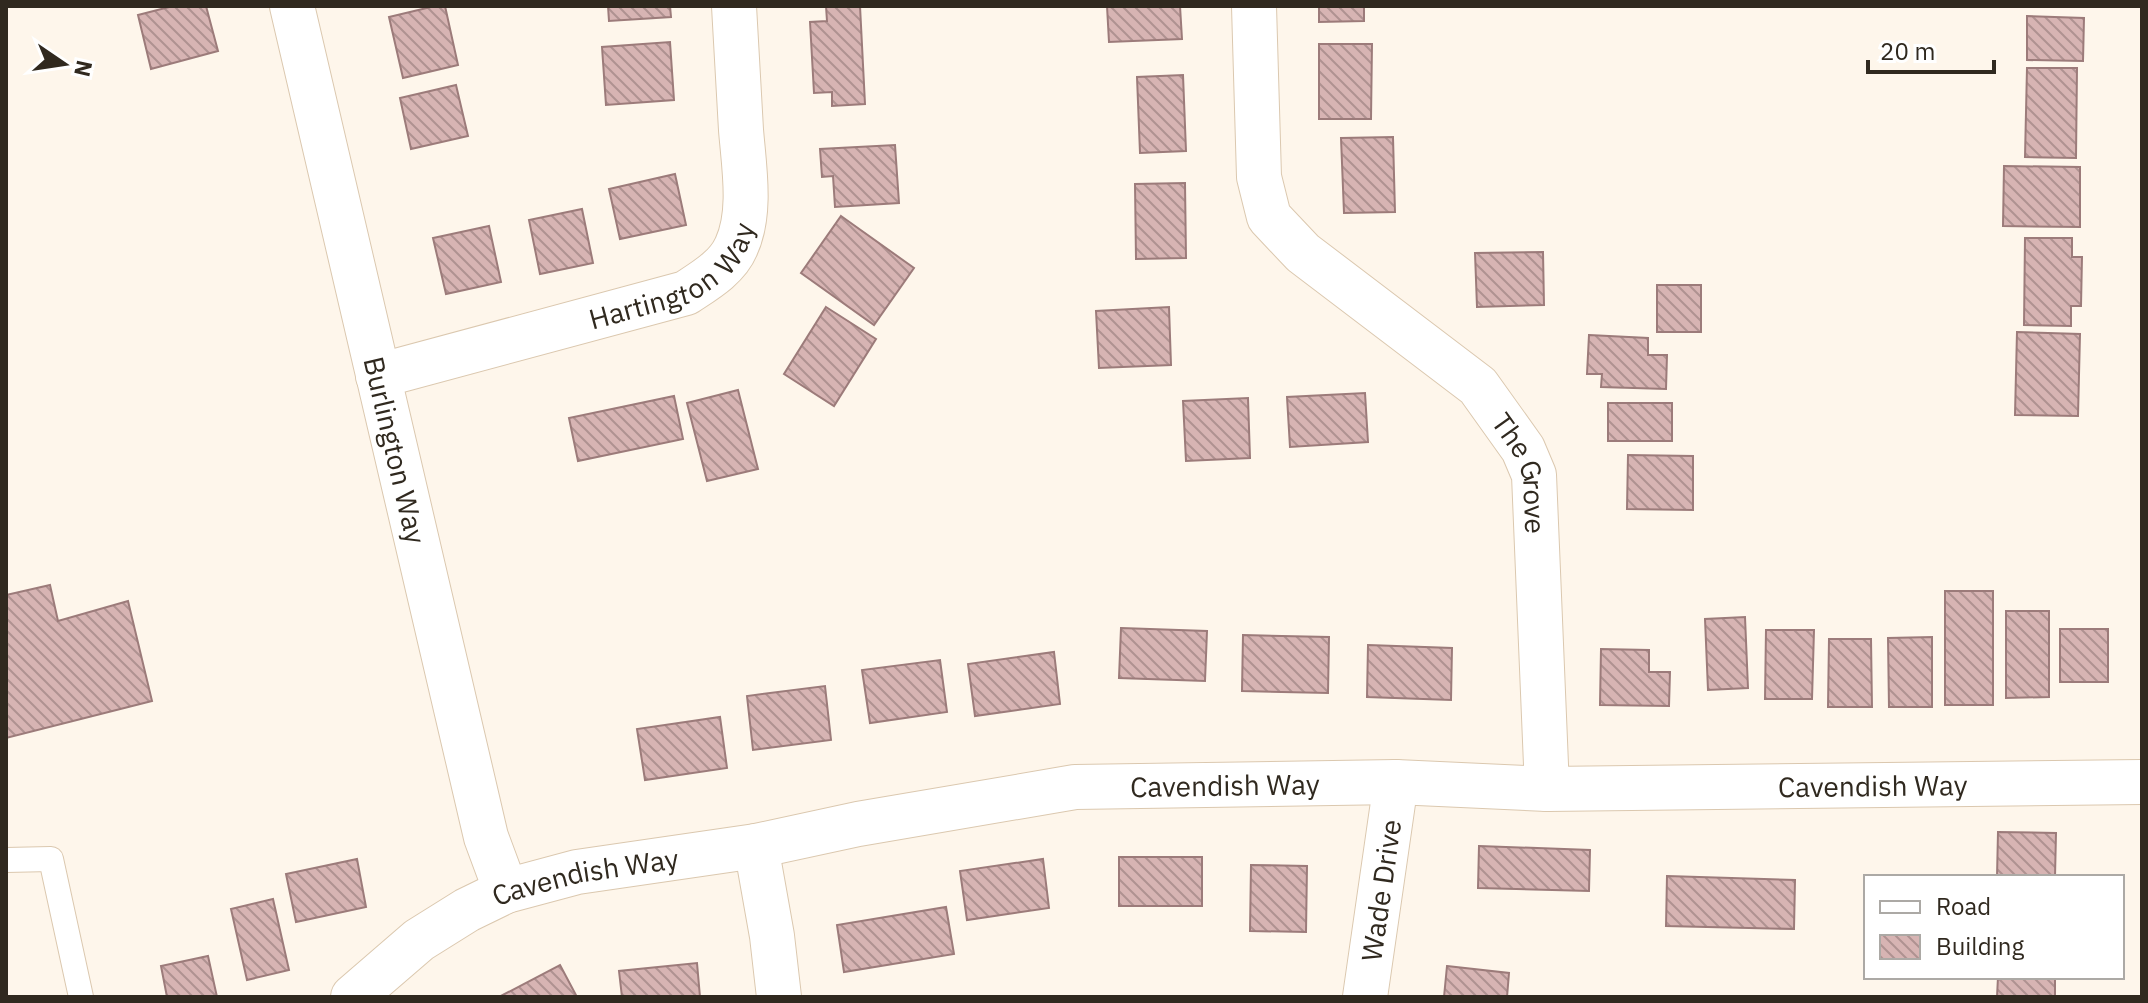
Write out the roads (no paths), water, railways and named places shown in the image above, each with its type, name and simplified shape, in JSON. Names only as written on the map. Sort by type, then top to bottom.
[{"type":"street","name":"Burlington Way","points":[[292,6],[486,837],[506,891]]},
{"type":"street","name":"Hartington Way","points":[[378,376],[686,293],[707,280],[724,264],[736,248],[742,227],[745,190],[734,6]]},
{"type":"street","name":"The Grove","points":[[1254,6],[1259,177],[1269,217],[1303,253],[1478,386],[1523,449],[1534,475],[1547,789]]},
{"type":"street","name":"Cavendish Way","points":[[353,997],[419,940],[467,910],[506,891],[577,872],[756,846],[858,824],[1075,787],[1396,782],[1547,789],[2142,782]]},
{"type":"street","name":"Wade Drive","points":[[1365,997],[1396,782]]},
{"type":"street","points":[[756,846],[779,997]]},
{"type":"lane","points":[[6,860],[51,859],[81,997]]}]
